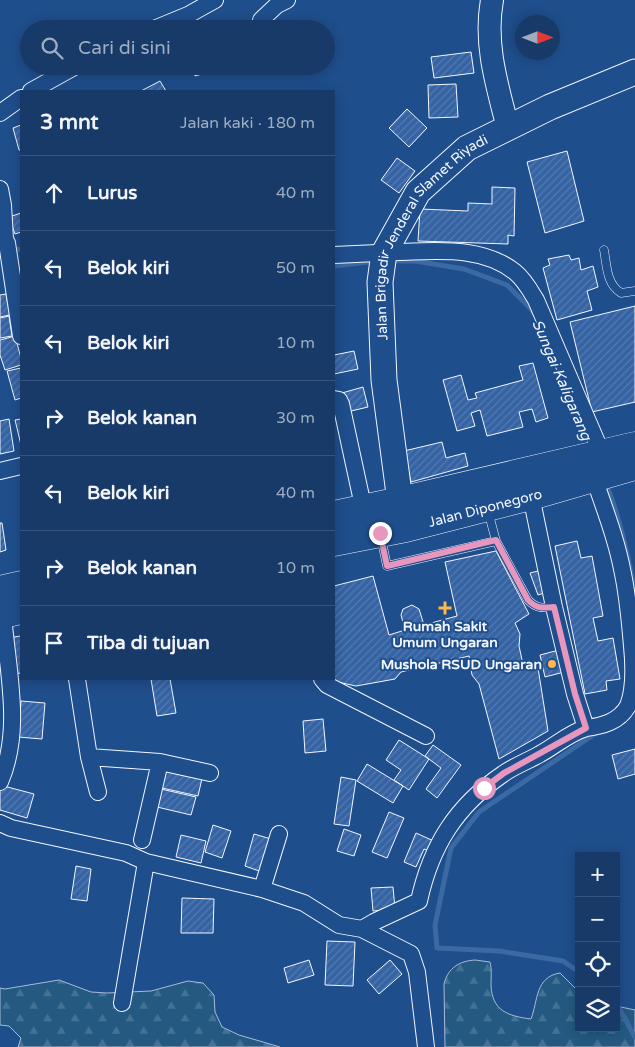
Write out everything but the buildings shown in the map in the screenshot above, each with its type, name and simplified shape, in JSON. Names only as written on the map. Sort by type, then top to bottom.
[{"type":"highway","name":"Jalan Diponegoro","points":[[335,515],[364,507],[633,457]]},
{"type":"highway","name":"Jalan Diponegoro","points":[[335,542],[386,532],[531,496],[594,465]]},
{"type":"highway","points":[[6,607],[20,586]]},
{"type":"main road","name":"Jalan Brigadir Jenderal Slamet Riyadi","points":[[386,532],[400,501],[384,380],[380,282],[383,255],[418,192],[467,148],[550,107],[635,72]]},
{"type":"street","points":[[176,20],[215,0]]},
{"type":"street","points":[[261,20],[277,5],[288,0]]},
{"type":"street","points":[[492,0],[489,28],[490,53],[494,78],[508,128]]},
{"type":"street","points":[[33,90],[60,75]]},
{"type":"street","points":[[0,113],[20,99]]},
{"type":"street","points":[[0,189],[20,329]]},
{"type":"street","points":[[335,255],[383,255],[445,251],[470,253],[503,264],[522,279],[536,300],[594,465],[623,573],[635,674],[633,694],[628,708],[622,714],[600,727],[586,728],[504,773],[470,800],[445,832],[428,867],[419,901],[362,929]]},
{"type":"street","points":[[335,399],[339,400],[341,404],[364,507],[386,532]]},
{"type":"street","points":[[0,471],[20,466]]},
{"type":"street","points":[[531,496],[576,700],[586,728]]},
{"type":"street","points":[[0,782],[4,772],[12,723],[6,607]]},
{"type":"street","points":[[77,680],[89,757],[98,792]]},
{"type":"street","points":[[323,680],[327,685],[426,736]]},
{"type":"street","points":[[89,757],[160,762],[210,774]]},
{"type":"street","points":[[142,840],[160,762]]},
{"type":"street","points":[[0,824],[126,854],[146,862],[262,889],[304,903],[339,925],[362,929],[411,954],[417,972],[426,1047]]},
{"type":"street","points":[[262,889],[278,834]]},
{"type":"street","points":[[122,1004],[146,862]]},
{"type":"lane","points":[[604,250],[608,275],[613,286],[621,293],[635,291]]},
{"type":"lane","points":[[488,507],[496,540],[528,600],[534,606],[541,608],[554,607]]},
{"type":"lane","points":[[386,532],[387,566],[496,540]]},
{"type":"green space","points":[[475,960],[490,962],[494,1001],[503,1011],[515,1016],[531,1019],[542,985],[552,975],[560,973],[575,988],[575,1032],[620,1032],[620,1007],[635,1010],[635,1047],[445,1047],[444,984],[451,970],[464,962]]},
{"type":"green space","points":[[59,980],[91,992],[107,993],[151,991],[188,981],[203,983],[214,995],[215,1012],[222,1027],[239,1035],[280,1047],[18,1047],[21,1038],[9,1026],[0,1025],[0,988],[5,989]]},
{"type":"waterway","name":"Sungai Kaligarang","points":[[0,253],[20,249]]},
{"type":"waterway","name":"Sungai Kaligarang","points":[[335,266],[376,261]]},
{"type":"waterway","name":"Sungai Kaligarang","points":[[389,261],[415,261],[464,269],[507,285],[534,314]]},
{"type":"waterway","name":"Sungai Kaligarang","points":[[606,483],[624,538],[635,595]]},
{"type":"waterway","name":"Sungai Kaligarang","points":[[575,969],[563,961],[499,951],[437,948],[435,925],[451,848],[479,812],[596,733]]},
{"type":"waterway","name":"Sungai Kaligarang","points":[[620,1010],[635,1037]]},
{"type":"place","name":"Rumah Sakit Umum Ungaran","points":[[445,608]]},
{"type":"place","name":"Mushola RSUD Ungaran","points":[[552,664]]},
{"type":"route","points":[[380,533],[387,566],[496,540],[528,600],[534,606],[541,608],[554,607],[575,694],[586,728],[504,773],[484,788]]}]
